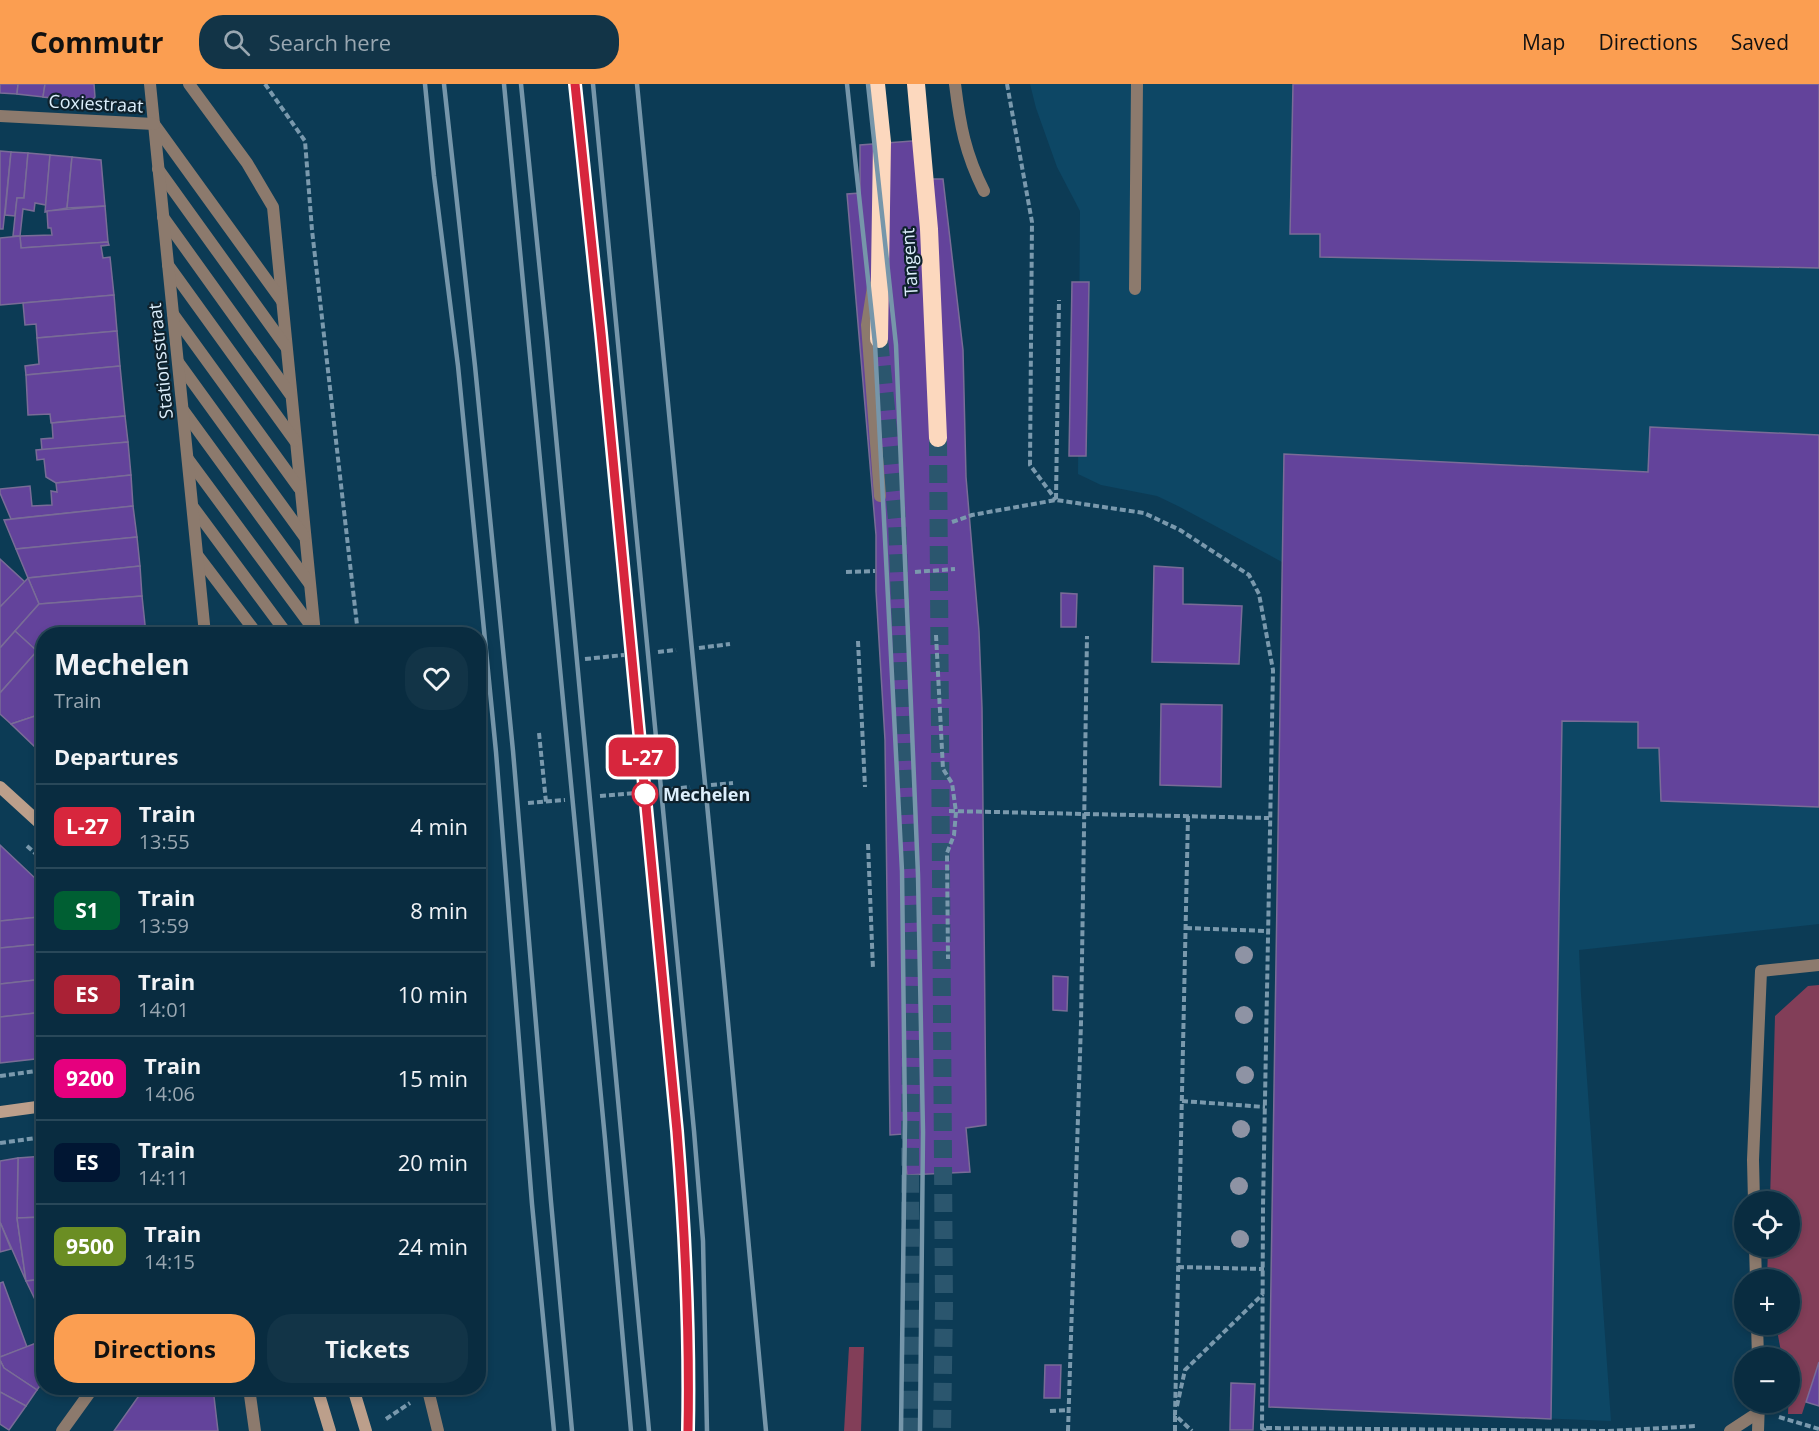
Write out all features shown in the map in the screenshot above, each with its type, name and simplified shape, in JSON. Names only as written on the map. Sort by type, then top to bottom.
[{"type":"highway","name":"Tangent","points":[[876,84],[882,142],[879,339]]},
{"type":"highway","name":"Tangent","points":[[916,84],[929,229],[938,438]]},
{"type":"main road","points":[[0,786],[36,820]]},
{"type":"main road","points":[[0,1112],[36,1107]]},
{"type":"main road","points":[[319,1395],[330,1431]]},
{"type":"main road","points":[[355,1395],[366,1431]]},
{"type":"street","name":"Stationsstraat","points":[[150,84],[205,627]]},
{"type":"street","points":[[189,84],[248,162],[273,207],[313,627]]},
{"type":"street","points":[[955,84],[963,140],[968,157],[984,191]]},
{"type":"street","points":[[1135,289],[1137,84]]},
{"type":"street","name":"Coxiestraat","points":[[0,116],[154,124]]},
{"type":"street","points":[[154,124],[282,301]]},
{"type":"street","points":[[158,169],[286,348]]},
{"type":"street","points":[[163,217],[291,395]]},
{"type":"street","points":[[880,496],[867,325],[881,232]]},
{"type":"street","points":[[168,266],[296,442]]},
{"type":"street","points":[[173,314],[300,489]]},
{"type":"street","points":[[178,362],[305,537]]},
{"type":"street","points":[[183,410],[309,584]]},
{"type":"street","points":[[188,459],[310,627]]},
{"type":"street","points":[[193,507],[282,627]]},
{"type":"street","points":[[198,556],[252,627]]},
{"type":"street","points":[[1754,1191],[1761,971],[1819,965]]},
{"type":"street","points":[[62,1431],[88,1395]]},
{"type":"street","points":[[250,1395],[255,1431]]},
{"type":"street","points":[[429,1395],[438,1431]]},
{"type":"street","points":[[1730,1431],[1752,1413]]},
{"type":"street","points":[[1758,1431],[1759,1413]]},
{"type":"path","points":[[265,84],[305,141],[312,230],[357,627]]},
{"type":"path","points":[[1007,84],[1032,222],[1030,465],[1056,500]]},
{"type":"path","points":[[1056,500],[1059,300]]},
{"type":"path","points":[[952,522],[972,515],[1056,500],[1144,513],[1180,530],[1249,575],[1258,594],[1273,670],[1267,931],[1263,1430],[1608,1431],[1697,1426]]},
{"type":"path","points":[[915,572],[955,569]]},
{"type":"path","points":[[846,572],[875,571]]},
{"type":"path","points":[[936,634],[943,769],[952,783],[956,812],[954,835],[947,853],[948,959]]},
{"type":"path","points":[[1068,1431],[1080,1034],[1087,636]]},
{"type":"path","points":[[858,641],[865,788]]},
{"type":"path","points":[[699,648],[730,644]]},
{"type":"path","points":[[658,652],[676,650]]},
{"type":"path","points":[[585,659],[624,656]]},
{"type":"path","points":[[539,733],[546,802]]},
{"type":"path","points":[[711,785],[733,783]]},
{"type":"path","points":[[672,789],[690,787]]},
{"type":"path","points":[[600,796],[637,793]]},
{"type":"path","points":[[528,803],[565,800]]},
{"type":"path","points":[[949,812],[1269,818]]},
{"type":"path","points":[[1175,1431],[1188,816]]},
{"type":"path","points":[[868,844],[873,969]]},
{"type":"path","points":[[1186,928],[1267,931]]},
{"type":"path","points":[[0,1076],[36,1071]]},
{"type":"path","points":[[1182,1101],[1265,1107]]},
{"type":"path","points":[[0,1143],[36,1138]]},
{"type":"path","points":[[1178,1267],[1264,1269]]},
{"type":"path","points":[[1175,1415],[1185,1370],[1263,1294]]},
{"type":"path","points":[[379,1424],[421,1395]]},
{"type":"path","points":[[1050,1411],[1068,1410]]},
{"type":"path","points":[[1775,1413],[1819,1429]]},
{"type":"path","points":[[1175,1415],[1192,1431]]},
{"type":"shaded area","points":[[1030,84],[1819,84],[1819,924],[1579,950],[1611,1421],[1269,1407],[1282,562],[1157,496],[1101,485],[1078,474],[1080,211],[1057,167]]},
{"type":"shaded area","points":[[1819,985],[1819,1362],[1802,1414],[1788,1414],[1800,1413],[1800,1347],[1780,1347],[1778,1335],[1800,1335],[1800,1269],[1767,1269],[1768,1257],[1800,1257],[1800,1191],[1770,1191],[1775,1016],[1808,986]]},
{"type":"shaded area","points":[[849,1347],[864,1347],[861,1431],[844,1431]]},
{"type":"building","points":[[0,84],[18,84],[17,94],[0,93]]},
{"type":"building","points":[[18,84],[45,84],[43,97],[17,94]]},
{"type":"building","points":[[45,84],[94,84],[95,97],[90,102],[43,97]]},
{"type":"building","points":[[1293,84],[1819,84],[1819,268],[1320,257],[1320,234],[1290,234]]},
{"type":"building","points":[[925,140],[931,179],[943,179],[963,350],[966,477],[979,631],[982,708],[986,1125],[966,1128],[970,1172],[907,1175],[903,1134],[890,1135],[885,740],[876,591],[876,535],[847,194],[860,193],[860,145]]},
{"type":"building","points":[[0,151],[11,152],[3,229],[0,229]]},
{"type":"building","points":[[11,152],[28,153],[24,198],[17,198],[15,216],[5,215]]},
{"type":"building","points":[[28,153],[50,155],[46,205],[35,203],[34,211],[23,209],[20,236],[13,236],[17,198],[24,198]]},
{"type":"building","points":[[50,155],[72,157],[67,208],[45,212]]},
{"type":"building","points":[[72,157],[101,160],[105,206],[67,208]]},
{"type":"building","points":[[105,206],[108,242],[21,248],[20,236],[52,235],[51,228],[48,228],[47,211]]},
{"type":"building","points":[[20,236],[21,248],[108,242],[109,245],[101,246],[103,258],[110,257],[114,295],[0,305],[0,238]]},
{"type":"building","points":[[1072,282],[1089,282],[1086,456],[1069,456]]},
{"type":"building","points":[[114,295],[117,331],[37,338],[36,324],[25,325],[23,303]]},
{"type":"building","points":[[117,331],[120,366],[26,375],[25,366],[39,364],[37,338]]},
{"type":"building","points":[[120,366],[125,416],[51,423],[50,414],[28,415],[26,375]]},
{"type":"building","points":[[125,416],[128,442],[42,450],[41,439],[53,438],[52,423]]},
{"type":"building","points":[[1650,427],[1819,435],[1819,807],[1661,801],[1659,748],[1638,748],[1638,722],[1562,721],[1551,1419],[1269,1407],[1284,454],[1648,472]]},
{"type":"building","points":[[128,442],[131,475],[56,483],[46,477],[44,459],[37,460],[36,450]]},
{"type":"building","points":[[131,475],[133,506],[11,519],[0,493],[0,489],[30,486],[32,506],[52,505],[51,491],[57,492],[56,483]]},
{"type":"building","points":[[133,506],[137,537],[16,549],[4,520]]},
{"type":"building","points":[[137,537],[140,566],[28,578],[16,549]]},
{"type":"building","points":[[0,559],[25,582],[0,607]]},
{"type":"building","points":[[140,566],[142,596],[39,604],[28,578]]},
{"type":"building","points":[[1154,566],[1183,568],[1183,604],[1242,606],[1239,664],[1152,662]]},
{"type":"building","points":[[28,578],[39,604],[0,648],[0,607]]},
{"type":"building","points":[[1061,593],[1077,594],[1076,627],[1061,627]]},
{"type":"building","points":[[142,596],[145,627],[36,627],[36,650],[15,631],[39,604]]},
{"type":"building","points":[[15,631],[36,652],[0,693],[0,648]]},
{"type":"building","points":[[36,652],[36,716],[11,724],[0,714],[0,693]]},
{"type":"building","points":[[1161,704],[1222,705],[1221,787],[1160,785]]},
{"type":"building","points":[[36,716],[36,745],[34,746],[11,724]]},
{"type":"building","points":[[0,845],[36,879],[36,917],[0,921]]},
{"type":"building","points":[[36,917],[36,944],[0,948],[0,921]]},
{"type":"building","points":[[36,944],[36,980],[0,984],[0,948]]},
{"type":"building","points":[[1053,976],[1068,977],[1067,1011],[1053,1010]]},
{"type":"building","points":[[36,980],[36,1013],[0,1017],[0,984]]},
{"type":"building","points":[[36,1013],[36,1059],[0,1063],[0,1017]]},
{"type":"building","points":[[36,1157],[36,1217],[17,1218],[18,1158]]},
{"type":"building","points":[[18,1158],[17,1218],[26,1281],[0,1222],[0,1161]]},
{"type":"building","points":[[36,1217],[36,1280],[26,1281],[17,1218]]},
{"type":"building","points":[[0,1222],[11,1249],[0,1252]]},
{"type":"building","points":[[36,1280],[36,1302],[26,1281]]},
{"type":"building","points":[[3,1282],[27,1347],[0,1357],[0,1283]]},
{"type":"building","points":[[36,1343],[36,1389],[4,1368],[0,1357]]},
{"type":"building","points":[[0,1360],[4,1368],[36,1389],[26,1406],[0,1392]]},
{"type":"building","points":[[1819,1362],[1819,1406],[1806,1402]]},
{"type":"building","points":[[1045,1365],[1061,1365],[1060,1398],[1044,1398]]},
{"type":"building","points":[[1231,1383],[1255,1384],[1253,1430],[1230,1430]]},
{"type":"building","points":[[0,1392],[26,1406],[9,1430],[0,1424]]},
{"type":"building","points":[[139,1395],[214,1395],[218,1431],[114,1431]]},
{"type":"tunnel","points":[[879,339],[897,519],[912,933],[911,1431]]},
{"type":"tunnel","points":[[938,438],[944,1306],[942,1431]]},
{"type":"railway","points":[[425,84],[458,366],[484,627]]},
{"type":"railway","points":[[444,84],[475,366],[513,751],[572,1431]]},
{"type":"railway","points":[[504,84],[631,1431]]},
{"type":"railway","points":[[521,84],[649,1431]]},
{"type":"railway","points":[[575,84],[677,1131],[686,1281],[688,1431]]},
{"type":"railway","points":[[593,84],[694,1131],[703,1241],[707,1431]]},
{"type":"railway","points":[[637,84],[766,1431]]},
{"type":"railway","points":[[847,84],[875,344],[902,871],[905,1121],[901,1431]]},
{"type":"railway","points":[[868,84],[896,345],[918,875],[923,1132],[920,1431]]},
{"type":"railway","points":[[486,650],[532,1204],[554,1431]]},
{"type":"train","name":"L-27","points":[[575,84],[677,1131],[686,1244],[688,1431]]},
{"type":"place","name":"Mechelen","points":[[645,794]]}]
